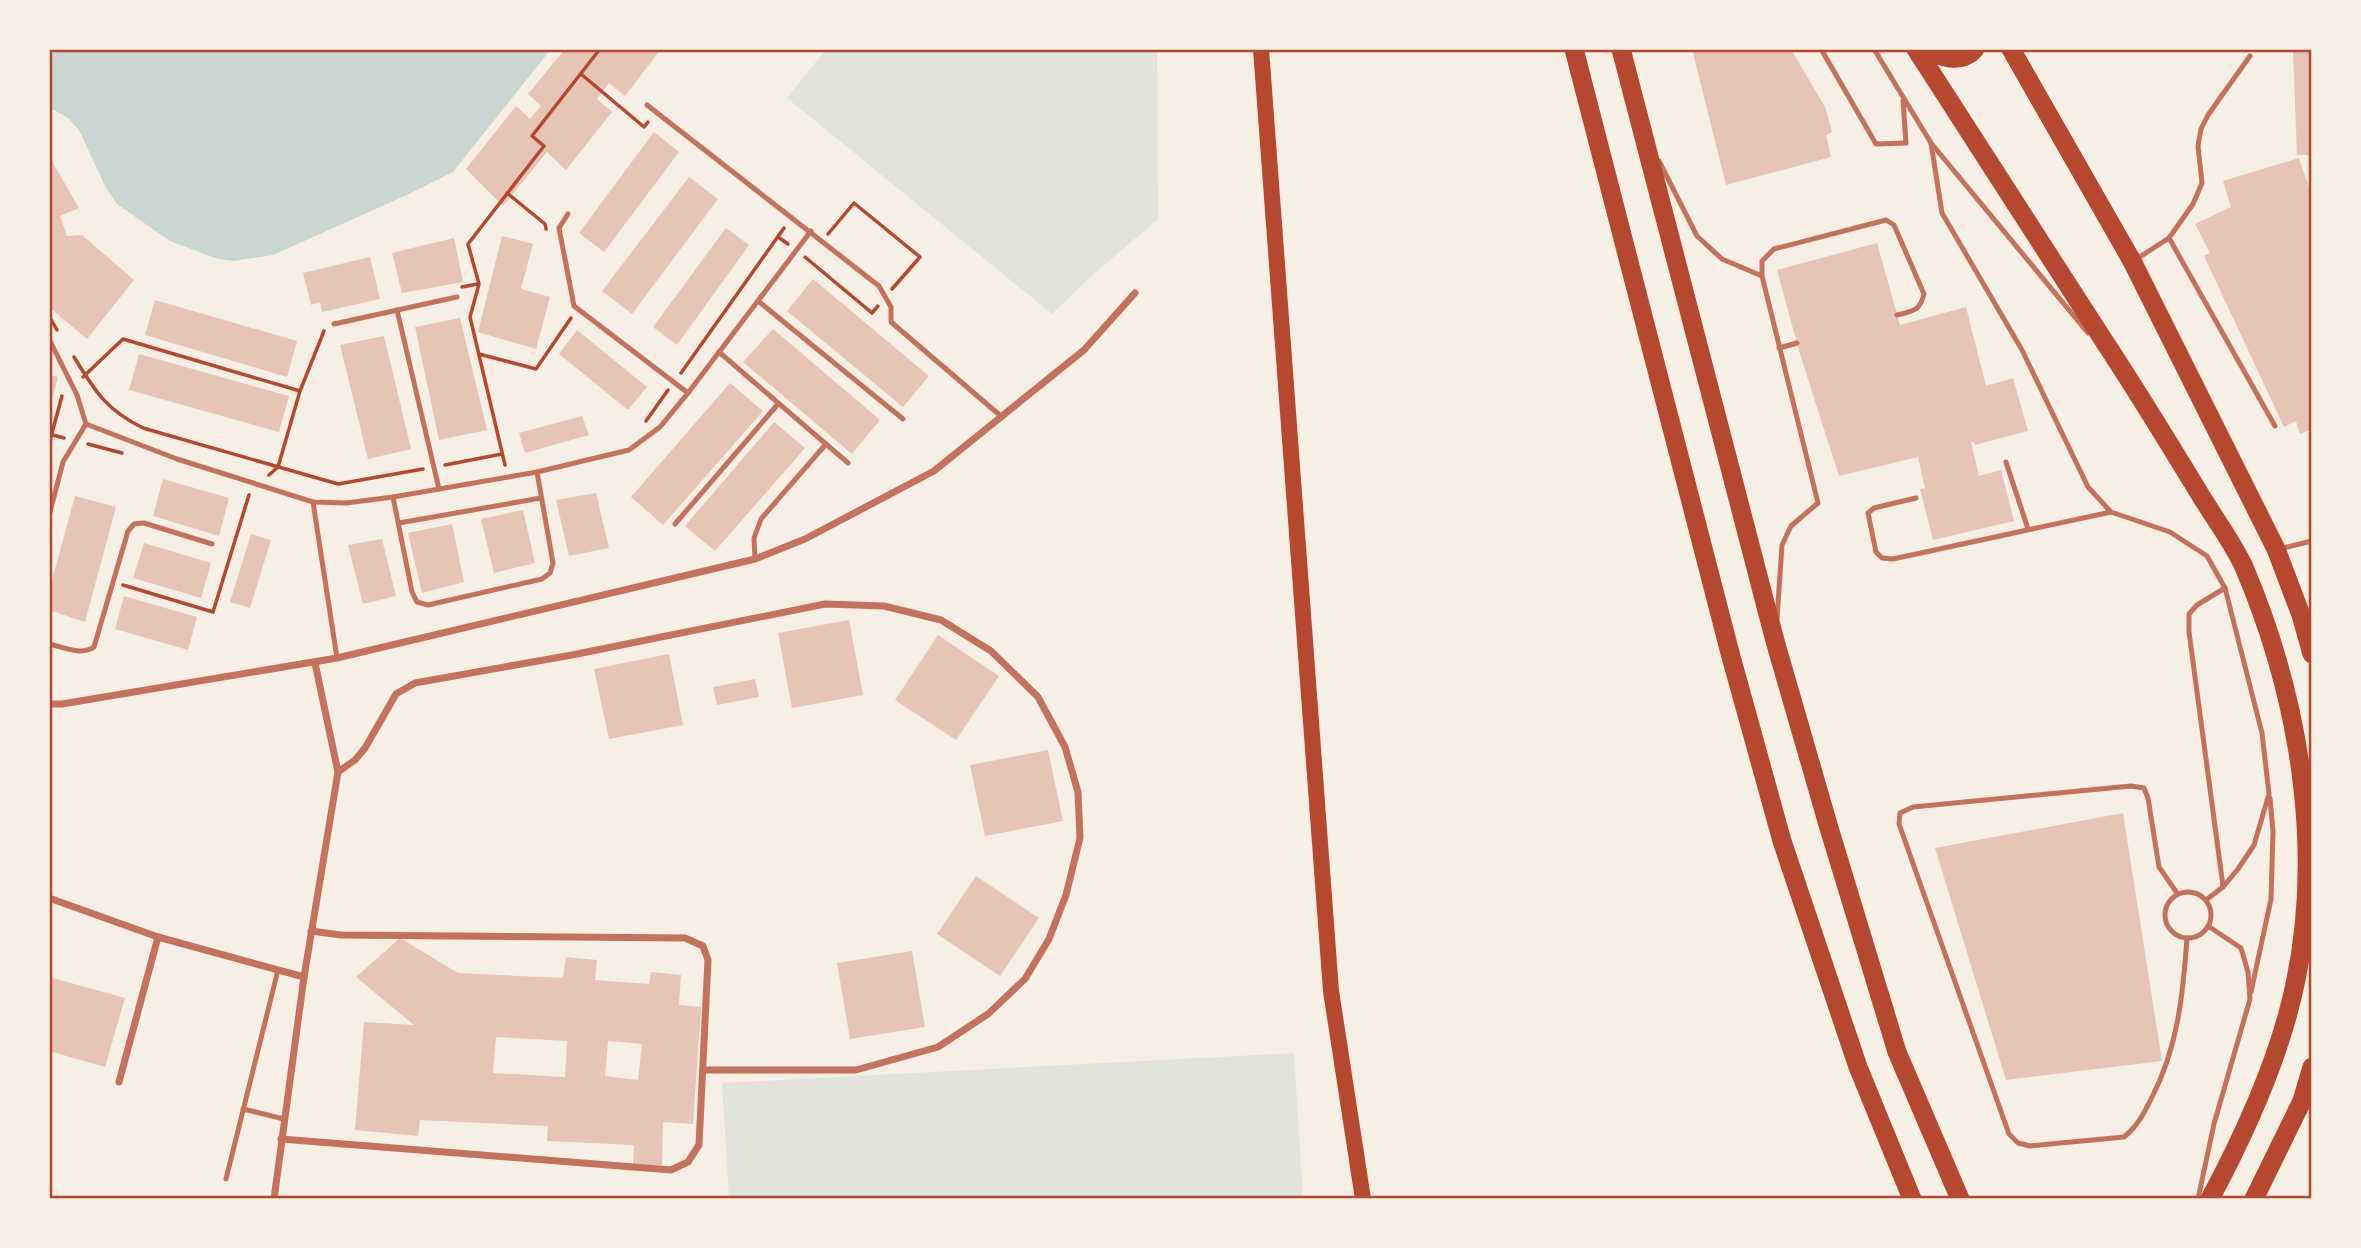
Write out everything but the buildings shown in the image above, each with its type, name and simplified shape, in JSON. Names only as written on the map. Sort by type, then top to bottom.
[{"type":"highway","points":[[1574,49],[1730,653],[1782,841],[1858,1067],[1912,1199]]},
{"type":"highway","points":[[1620,49],[1775,641],[1897,1052],[1960,1199]]},
{"type":"highway","points":[[1916,49],[2139,394],[2242,564],[2266,628],[2290,710],[2303,789],[2307,862],[2302,941],[2287,1016],[2260,1096],[2239,1145],[2210,1199]]},
{"type":"highway","points":[[1924,49],[1939,57],[1957,59],[1975,49]]},
{"type":"highway","points":[[2011,49],[2132,261],[2276,549],[2301,615],[2312,654]]},
{"type":"highway","points":[[2254,1199],[2302,1101],[2312,1067]]},
{"type":"main road","points":[[1261,49],[1331,990],[1363,1199]]},
{"type":"main road","points":[[1359,1163],[1374,1199]]},
{"type":"street","points":[[49,704],[315,663],[755,559],[805,539],[934,471],[1084,350],[1135,293]]},
{"type":"street","points":[[338,772],[355,760],[365,748],[396,694],[415,684],[825,604],[884,606],[941,620],[991,651],[1038,696],[1065,747],[1078,792],[1080,838],[1066,895],[1049,939],[1025,979],[988,1014],[938,1047],[856,1070],[703,1070]]},
{"type":"street","points":[[274,1199],[304,977],[338,772],[315,663]]},
{"type":"street","points":[[49,898],[158,937],[304,977]]},
{"type":"street","points":[[281,1139],[671,1170],[688,1162],[699,1145],[708,960],[703,946],[685,938],[341,935],[311,932]]},
{"type":"street","points":[[119,1082],[158,937]]},
{"type":"lane","points":[[1821,49],[1876,144],[1906,143],[1903,97]]},
{"type":"lane","points":[[1874,49],[1931,143],[2139,394]]},
{"type":"lane","points":[[2132,261],[2169,238],[2193,204],[2202,183],[2198,145],[2201,129],[2214,105],[2249,55]]},
{"type":"lane","points":[[647,105],[879,286],[891,307],[891,321],[1002,417]]},
{"type":"lane","points":[[1641,127],[1697,236],[1722,259],[1762,276]]},
{"type":"lane","points":[[1931,143],[1942,213],[2022,350],[2088,487],[2111,512],[2169,532],[2207,556],[2225,588],[2262,733],[2273,831],[2271,899],[2250,999],[2214,1124],[2198,1199]]},
{"type":"lane","points":[[568,214],[559,228],[574,306],[688,393]]},
{"type":"lane","points":[[1775,641],[1782,545],[1791,526],[1818,503],[1762,276],[1762,261],[1773,249],[1886,220],[1894,225],[1924,294],[1921,304],[1913,311],[1897,314]]},
{"type":"lane","points":[[86,425],[177,459],[313,502],[346,503],[393,497],[537,472],[629,450],[660,427],[811,231]]},
{"type":"lane","points":[[2169,238],[2275,426]]},
{"type":"lane","points":[[334,324],[457,297]]},
{"type":"lane","points":[[758,301],[903,419]]},
{"type":"lane","points":[[397,310],[439,489]]},
{"type":"lane","points":[[49,339],[77,395],[86,425],[63,462],[49,516]]},
{"type":"lane","points":[[1779,348],[1797,343]]},
{"type":"lane","points":[[49,350],[57,352]]},
{"type":"lane","points":[[719,352],[848,463]]},
{"type":"lane","points":[[675,524],[778,404]]},
{"type":"lane","points":[[755,559],[754,538],[761,519],[826,444]]},
{"type":"lane","points":[[2006,462],[2028,529]]},
{"type":"lane","points":[[393,497],[412,592],[417,602],[428,605],[542,579],[550,573],[554,563],[537,472]]},
{"type":"lane","points":[[399,523],[541,498]]},
{"type":"lane","points":[[1916,498],[1874,508],[1868,513],[1876,552],[1882,558],[1893,559],[2111,512]]},
{"type":"lane","points":[[313,502],[337,658]]},
{"type":"lane","points":[[49,644],[88,652],[94,648],[128,531],[134,524],[144,523],[212,544]]},
{"type":"lane","points":[[2276,549],[2312,541]]},
{"type":"lane","points":[[2223,887],[2189,632],[2189,614],[2225,588]]},
{"type":"lane","points":[[2177,893],[2159,867],[2144,788],[2131,786],[1913,807],[1900,813],[1899,824],[1984,1067],[2009,1134],[2018,1143],[2030,1146],[2124,1137],[2133,1130],[2164,1074],[2178,1025],[2187,938]]},
{"type":"lane","points":[[2206,900],[2223,887],[2254,845],[2269,794]]},
{"type":"lane","points":[[2191,891],[2200,894],[2210,908],[2208,926],[2194,937],[2187,938],[2172,932],[2165,919],[2166,904],[2177,893],[2191,891]]},
{"type":"lane","points":[[2208,926],[2241,948],[2248,972],[2250,999]]},
{"type":"lane","points":[[226,1179],[278,970]]},
{"type":"lane","points":[[243,1110],[284,1119]]},
{"type":"path","points":[[300,391],[123,339],[85,376],[102,401],[122,418],[143,428],[338,484],[502,454],[470,317],[479,284],[468,244],[544,146],[532,136],[600,49]]},
{"type":"path","points":[[581,74],[643,127]]},
{"type":"path","points":[[507,193],[545,224],[547,236]]},
{"type":"path","points":[[479,354],[536,369],[572,316]]},
{"type":"path","points":[[278,467],[300,391],[326,327]]},
{"type":"path","points":[[49,444],[64,389]]},
{"type":"path","points":[[134,588],[213,612],[251,491]]},
{"type":"shaded area","points":[[49,49],[551,49],[453,172],[273,255],[234,261],[218,259],[170,241],[117,204],[106,188],[79,130],[68,118],[49,107]]},
{"type":"shaded area","points":[[826,49],[1157,49],[1158,219],[1089,278],[1052,314],[787,98]]},
{"type":"shaded area","points":[[1294,1053],[1303,1199],[729,1199],[722,1083]]}]
